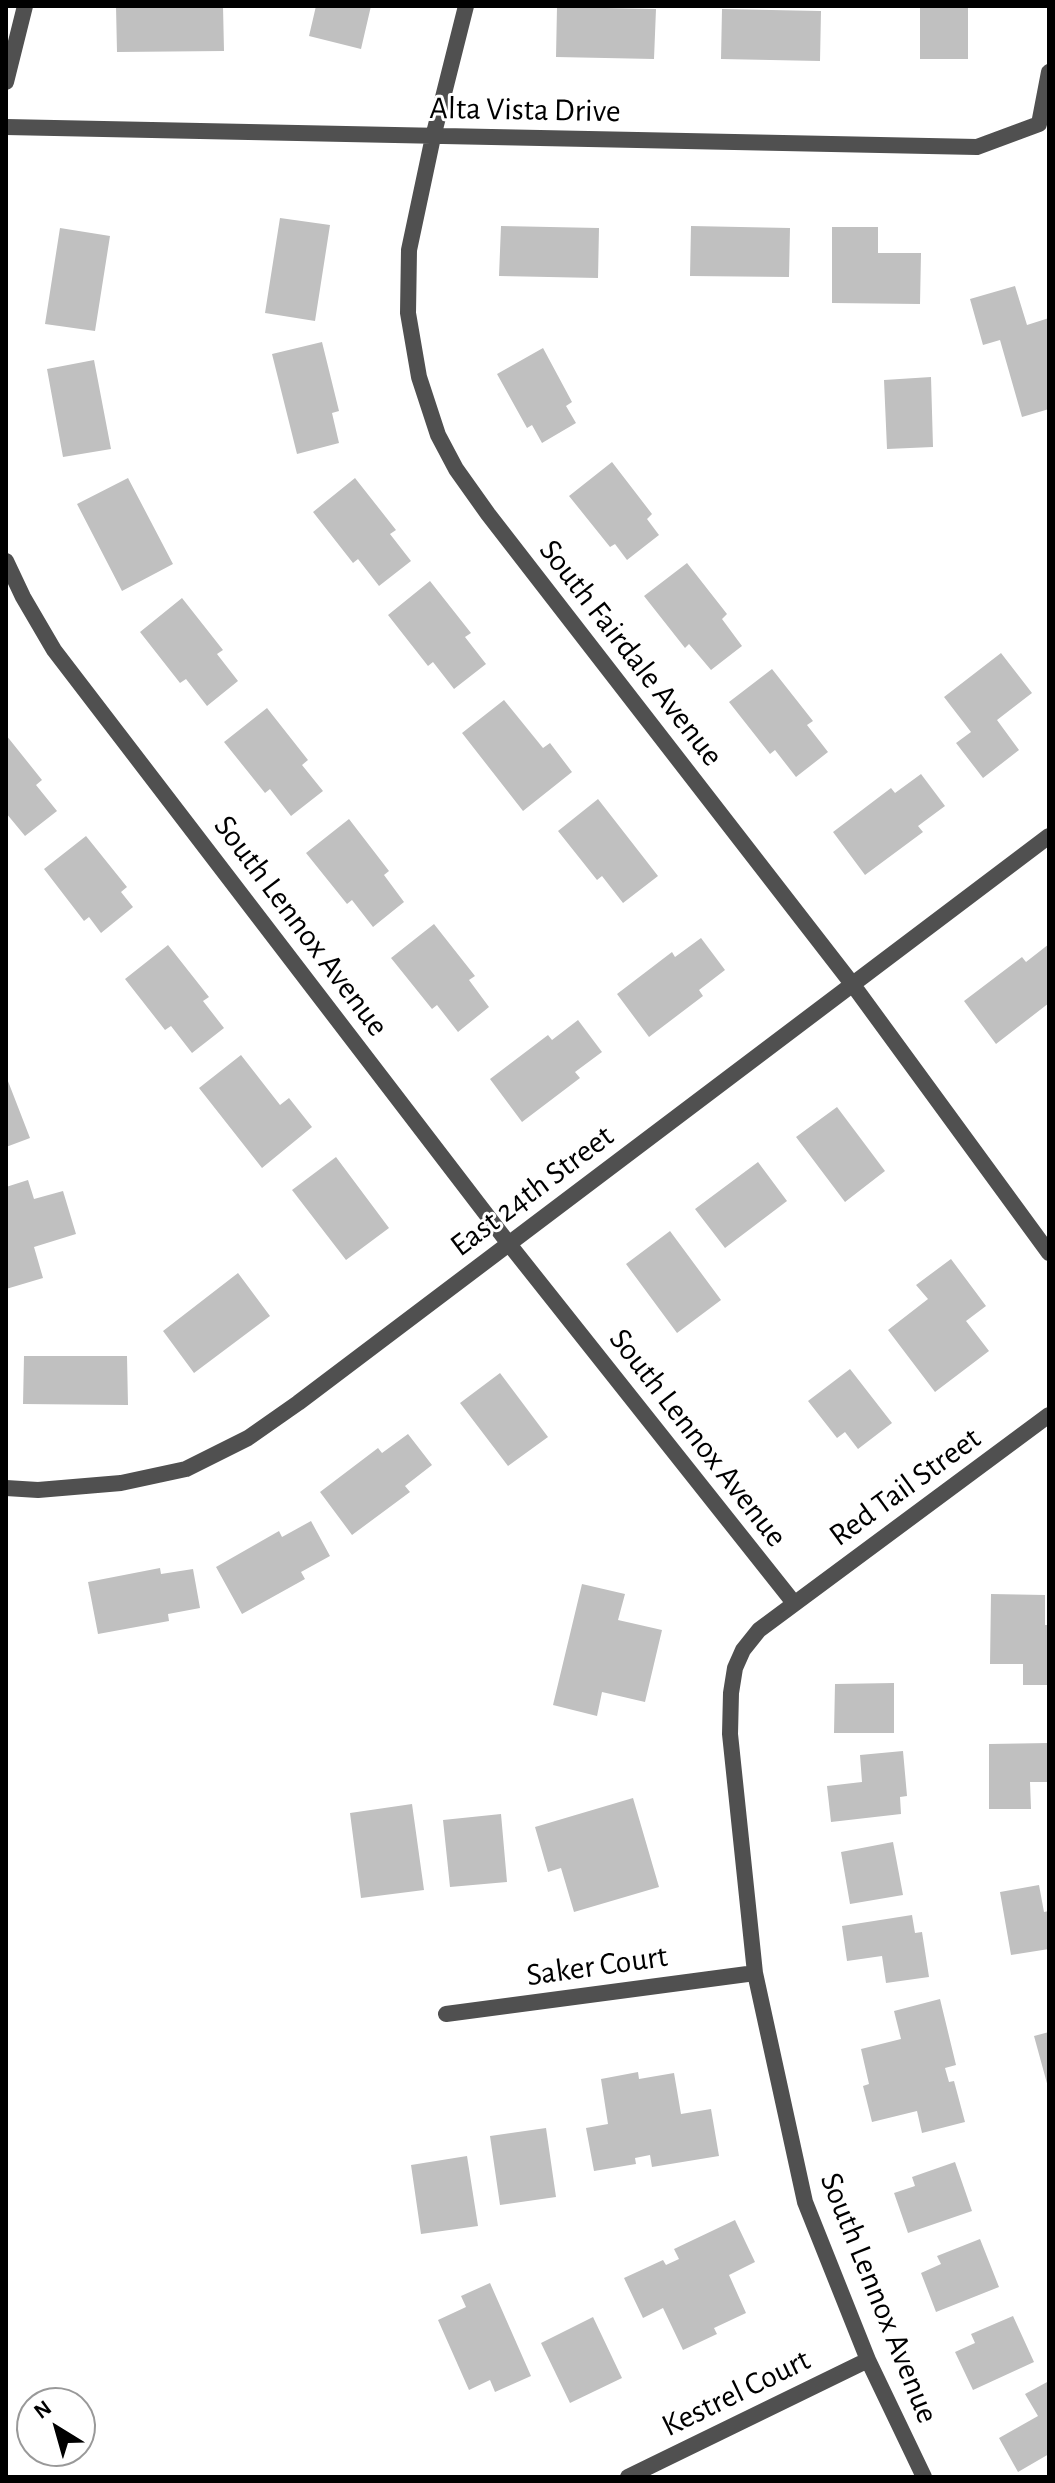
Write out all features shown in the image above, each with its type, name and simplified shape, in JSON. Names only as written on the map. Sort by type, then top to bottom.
[{"type":"street","points":[[6,82],[25,6]]},
{"type":"street","name":"South Fairdale Avenue","points":[[466,6],[409,250],[408,313],[419,377],[438,435],[456,469],[488,514],[853,985],[1049,1253]]},
{"type":"street","name":"Alta Vista Drive","points":[[6,127],[977,147],[1039,124],[1049,72]]},
{"type":"street","name":"South Lennox Avenue","points":[[6,561],[54,650],[509,1244],[794,1603],[759,1630],[743,1650],[735,1668],[731,1693],[730,1734],[755,1973],[805,2202],[868,2360],[924,2477]]},
{"type":"street","name":"East 24th Street","points":[[6,1488],[38,1490],[121,1483],[186,1469],[248,1438],[1049,836]]},
{"type":"street","name":"Red Tail Street","points":[[794,1603],[1049,1415]]},
{"type":"street","name":"Saker Court","points":[[446,2014],[755,1973]]},
{"type":"street","name":"Kestrel Court","points":[[628,2477],[868,2360]]},
{"type":"building","points":[[116,6],[223,6],[224,51],[117,52]]},
{"type":"building","points":[[316,6],[371,6],[361,49],[309,36]]},
{"type":"building","points":[[920,6],[968,6],[968,59],[920,59]]},
{"type":"building","points":[[557,7],[656,9],[654,59],[556,57]]},
{"type":"building","points":[[722,9],[821,11],[820,61],[721,59]]},
{"type":"building","points":[[280,218],[330,225],[315,321],[265,313]]},
{"type":"building","points":[[501,226],[599,228],[598,278],[499,276]]},
{"type":"building","points":[[691,226],[790,228],[789,277],[690,276]]},
{"type":"building","points":[[832,227],[878,227],[878,253],[921,253],[920,304],[832,303]]},
{"type":"building","points":[[60,228],[110,236],[95,331],[45,324]]},
{"type":"building","points":[[1015,286],[1027,325],[1049,318],[1049,409],[1022,417],[1000,340],[983,345],[970,299]]},
{"type":"building","points":[[322,342],[339,411],[332,413],[339,443],[297,454],[272,354]]},
{"type":"building","points":[[543,348],[572,402],[566,406],[576,423],[542,443],[532,425],[527,428],[497,374]]},
{"type":"building","points":[[94,360],[111,449],[63,457],[47,369]]},
{"type":"building","points":[[931,377],[933,447],[887,449],[884,380]]},
{"type":"building","points":[[612,462],[652,514],[647,519],[659,535],[627,560],[615,544],[610,547],[569,496]]},
{"type":"building","points":[[128,478],[173,564],[122,591],[77,504]]},
{"type":"building","points":[[355,478],[396,530],[390,534],[411,561],[379,586],[358,559],[353,563],[313,512]]},
{"type":"building","points":[[687,563],[727,614],[722,619],[742,646],[711,670],[689,644],[685,648],[644,596]]},
{"type":"building","points":[[430,581],[471,633],[465,637],[486,664],[454,689],[433,662],[428,666],[388,615]]},
{"type":"building","points":[[182,598],[223,650],[217,654],[238,681],[207,706],[186,679],[180,683],[140,632]]},
{"type":"building","points":[[1001,653],[1032,693],[997,720],[1019,750],[983,778],[956,743],[971,732],[944,697]]},
{"type":"building","points":[[772,669],[813,721],[807,725],[828,752],[796,777],[775,750],[770,754],[729,702]]},
{"type":"building","points":[[504,700],[543,748],[550,743],[572,772],[523,811],[462,733]]},
{"type":"building","points":[[267,708],[308,760],[302,765],[323,791],[291,816],[270,789],[265,793],[224,742]]},
{"type":"building","points":[[6,735],[42,780],[36,785],[57,811],[25,836],[6,813]]},
{"type":"building","points":[[921,774],[945,806],[918,826],[923,832],[865,875],[833,832],[891,788],[895,793]]},
{"type":"building","points":[[598,799],[658,876],[623,903],[602,876],[597,880],[558,831]]},
{"type":"building","points":[[349,819],[389,871],[384,875],[404,902],[373,927],[352,900],[347,904],[306,853]]},
{"type":"building","points":[[86,836],[127,887],[121,892],[133,907],[101,933],[89,917],[84,921],[44,869]]},
{"type":"building","points":[[434,924],[475,976],[469,980],[489,1007],[458,1032],[437,1005],[432,1009],[391,958]]},
{"type":"building","points":[[701,938],[725,970],[699,990],[703,996],[649,1037],[617,994],[672,952],[675,957]]},
{"type":"building","points":[[1049,944],[1049,1003],[996,1044],[964,1001],[1022,957],[1026,962]]},
{"type":"building","points":[[168,945],[209,997],[203,1001],[224,1028],[192,1053],[171,1026],[165,1030],[125,979]]},
{"type":"building","points":[[578,1020],[602,1052],[575,1072],[580,1078],[522,1122],[490,1079],[548,1035],[552,1040]]},
{"type":"building","points":[[241,1055],[280,1105],[289,1098],[312,1127],[262,1168],[199,1088]]},
{"type":"building","points":[[6,1076],[30,1138],[6,1147]]},
{"type":"building","points":[[837,1107],[885,1171],[845,1202],[796,1137]]},
{"type":"building","points":[[336,1157],[389,1228],[346,1260],[292,1190]]},
{"type":"building","points":[[758,1162],[787,1201],[725,1248],[695,1209]]},
{"type":"building","points":[[28,1180],[34,1199],[63,1191],[76,1234],[34,1247],[43,1278],[6,1289],[6,1187]]},
{"type":"building","points":[[670,1231],[721,1300],[677,1333],[626,1264]]},
{"type":"building","points":[[951,1259],[986,1306],[966,1321],[989,1351],[935,1392],[888,1330],[928,1299],[916,1285]]},
{"type":"building","points":[[238,1273],[270,1316],[194,1373],[163,1331]]},
{"type":"building","points":[[24,1356],[127,1356],[128,1405],[23,1404]]},
{"type":"building","points":[[850,1369],[892,1423],[858,1449],[845,1432],[837,1438],[808,1401]]},
{"type":"building","points":[[500,1373],[548,1437],[508,1466],[460,1403]]},
{"type":"building","points":[[408,1434],[432,1465],[405,1486],[410,1492],[352,1535],[320,1492],[378,1448],[382,1453]]},
{"type":"building","points":[[311,1521],[330,1556],[301,1572],[305,1579],[242,1614],[216,1567],[279,1531],[282,1537]]},
{"type":"building","points":[[160,1568],[161,1574],[193,1569],[200,1608],[168,1614],[169,1621],[98,1634],[88,1582]]},
{"type":"building","points":[[582,1584],[625,1594],[618,1620],[662,1630],[645,1702],[602,1692],[597,1716],[553,1705]]},
{"type":"building","points":[[991,1594],[1045,1595],[1045,1625],[1049,1625],[1049,1685],[1023,1685],[1023,1664],[990,1664]]},
{"type":"building","points":[[894,1683],[894,1733],[834,1733],[835,1684]]},
{"type":"building","points":[[1049,1743],[1049,1782],[1030,1782],[1031,1809],[989,1809],[989,1744]]},
{"type":"building","points":[[903,1751],[907,1796],[900,1797],[901,1814],[831,1822],[827,1786],[862,1782],[860,1755]]},
{"type":"building","points":[[633,1798],[659,1887],[574,1912],[561,1868],[548,1872],[535,1827]]},
{"type":"building","points":[[412,1804],[424,1890],[361,1898],[350,1813]]},
{"type":"building","points":[[501,1814],[507,1882],[450,1887],[443,1820]]},
{"type":"building","points":[[893,1842],[903,1895],[850,1904],[841,1852]]},
{"type":"building","points":[[1039,1885],[1044,1912],[1049,1911],[1049,1949],[1011,1955],[1000,1892]]},
{"type":"building","points":[[912,1915],[915,1933],[922,1932],[929,1977],[886,1983],[882,1956],[847,1961],[842,1926]]},
{"type":"building","points":[[940,1999],[956,2065],[945,2068],[949,2082],[954,2081],[965,2122],[922,2133],[917,2111],[872,2122],[863,2086],[869,2084],[861,2049],[901,2039],[894,2011]]},
{"type":"building","points":[[1049,2032],[1049,2087],[1048,2087],[1034,2036]]},
{"type":"building","points":[[638,2072],[639,2079],[674,2073],[681,2114],[711,2109],[719,2156],[652,2167],[650,2155],[635,2158],[636,2164],[594,2171],[586,2128],[608,2124],[601,2079]]},
{"type":"building","points":[[546,2128],[556,2197],[500,2205],[490,2136]]},
{"type":"building","points":[[467,2156],[478,2226],[421,2234],[411,2165]]},
{"type":"building","points":[[955,2162],[972,2211],[908,2233],[894,2193],[915,2186],[912,2177]]},
{"type":"building","points":[[735,2220],[755,2262],[729,2275],[746,2313],[714,2328],[717,2334],[683,2350],[663,2308],[643,2318],[624,2278],[663,2260],[666,2265],[679,2259],[674,2249]]},
{"type":"building","points":[[980,2239],[999,2287],[936,2312],[921,2273],[941,2264],[937,2256]]},
{"type":"building","points":[[490,2283],[531,2376],[495,2392],[490,2380],[469,2390],[438,2320],[466,2307],[461,2296]]},
{"type":"building","points":[[1013,2316],[1034,2362],[973,2390],[955,2352],[975,2343],[971,2334]]},
{"type":"building","points":[[593,2317],[622,2378],[570,2403],[541,2343]]},
{"type":"building","points":[[1049,2381],[1049,2454],[1018,2472],[999,2438],[1038,2416],[1025,2394]]}]
